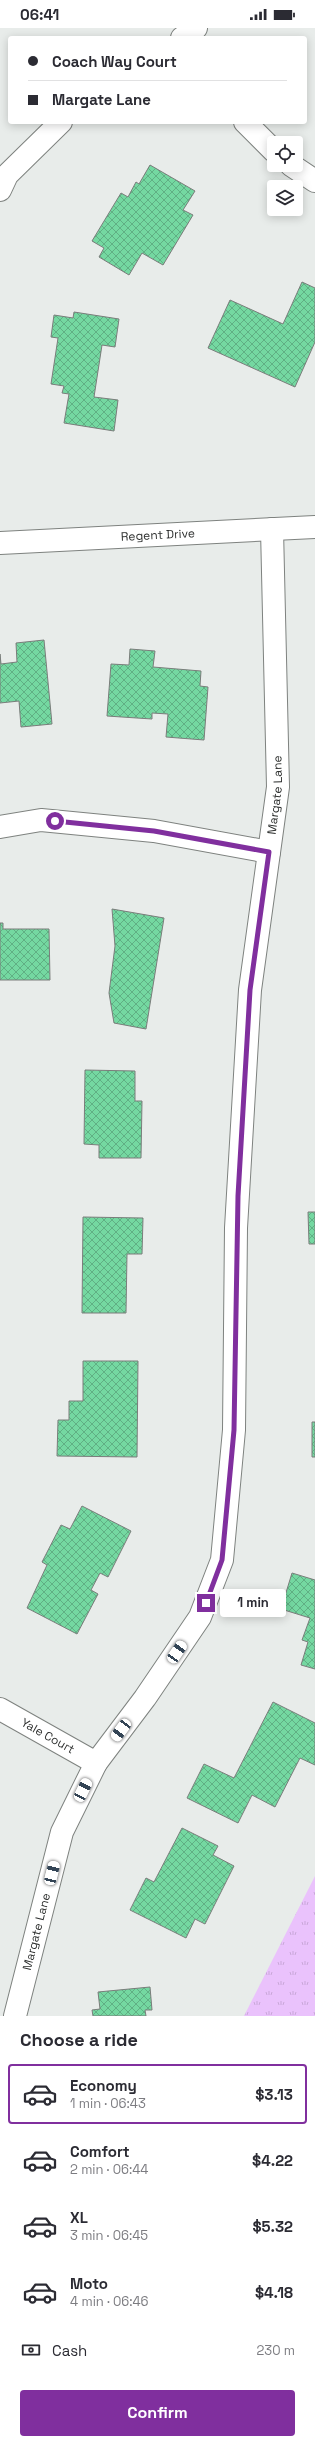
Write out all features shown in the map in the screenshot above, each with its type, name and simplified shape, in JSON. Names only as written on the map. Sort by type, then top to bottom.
[{"type":"street","points":[[185,36],[196,28]]},
{"type":"street","points":[[0,190],[7,175],[59,124]]},
{"type":"street","points":[[247,124],[267,144]]},
{"type":"street","points":[[300,172],[315,182]]},
{"type":"street","name":"Regent Drive","points":[[0,543],[315,527]]},
{"type":"street","name":"Margate Lane","points":[[15,2016],[62,1832],[96,1763],[145,1698],[200,1617],[222,1560],[234,1430],[236,1228],[250,990],[278,787],[272,529]]},
{"type":"street","points":[[0,827],[41,820],[154,831],[269,852]]},
{"type":"street","name":"Yale Court","points":[[0,1709],[96,1763]]},
{"type":"green space","points":[[315,1876],[315,2016],[244,2016]]},
{"type":"building","points":[[150,165],[195,191],[183,210],[193,215],[163,265],[142,253],[129,275],[99,257],[104,248],[92,241],[121,193],[128,197],[136,182],[139,184]]},
{"type":"building","points":[[302,282],[315,288],[315,342],[295,387],[208,348],[230,300],[283,324]]},
{"type":"building","points":[[74,312],[119,319],[115,347],[102,345],[94,397],[118,400],[114,431],[64,423],[69,394],[62,393],[64,386],[51,384],[58,338],[51,337],[54,315],[73,318]]},
{"type":"building","points":[[44,640],[52,724],[21,727],[19,701],[0,703],[0,654],[1,664],[17,662],[16,643]]},
{"type":"building","points":[[130,649],[155,651],[153,667],[201,671],[200,686],[208,687],[204,740],[166,737],[168,714],[152,713],[152,719],[107,716],[111,664],[129,665]]},
{"type":"building","points":[[112,909],[164,918],[146,1029],[114,1023],[109,993],[115,946]]},
{"type":"building","points":[[0,923],[3,923],[3,929],[49,929],[50,980],[0,980]]},
{"type":"building","points":[[85,1070],[135,1071],[135,1101],[142,1101],[141,1158],[99,1158],[99,1145],[84,1144]]},
{"type":"building","points":[[308,1212],[315,1212],[315,1244],[309,1244]]},
{"type":"building","points":[[83,1217],[143,1218],[142,1254],[127,1254],[126,1313],[82,1313]]},
{"type":"building","points":[[83,1361],[138,1361],[137,1457],[57,1456],[58,1420],[69,1420],[69,1401],[83,1401]]},
{"type":"building","points":[[312,1422],[315,1422],[315,1457],[312,1457]]},
{"type":"building","points":[[82,1506],[131,1531],[108,1577],[100,1573],[91,1590],[98,1594],[77,1634],[27,1608],[47,1565],[42,1562],[61,1525],[70,1529]]},
{"type":"building","points":[[292,1573],[315,1580],[315,1669],[301,1665],[308,1642],[302,1640],[310,1618],[281,1609]]},
{"type":"building","points":[[273,1702],[315,1723],[315,1765],[300,1758],[275,1807],[252,1795],[238,1823],[187,1798],[204,1764],[234,1778]]},
{"type":"building","points":[[182,1828],[218,1846],[213,1855],[234,1866],[205,1924],[195,1919],[186,1938],[130,1910],[146,1878],[154,1882]]},
{"type":"building","points":[[150,1987],[152,2010],[145,2010],[146,2016],[93,2016],[92,2010],[100,2009],[98,1992]]},
{"type":"route","points":[[55,821],[154,831],[269,852],[250,990],[236,1228],[234,1430],[222,1560],[206,1603]]}]
